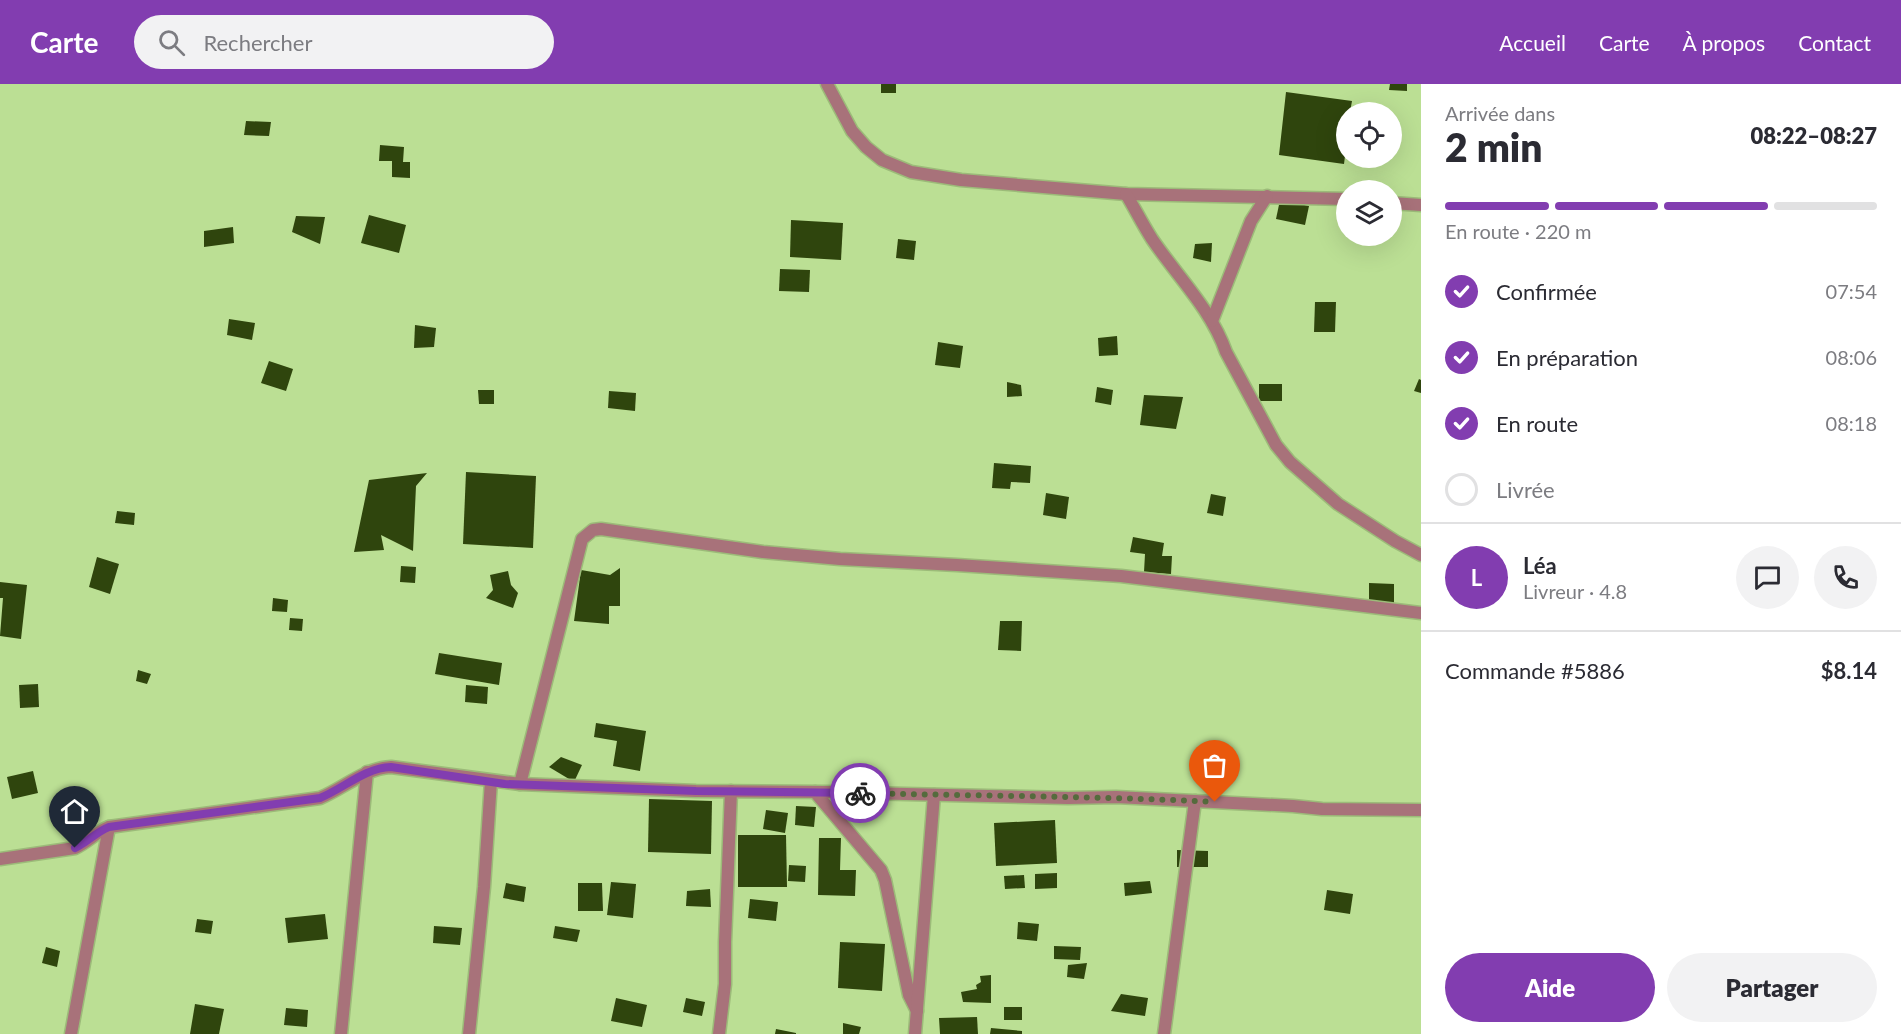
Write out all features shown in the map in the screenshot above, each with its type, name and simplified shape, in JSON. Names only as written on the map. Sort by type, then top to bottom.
[{"type":"street","points":[[827,84],[852,131],[866,147],[882,160],[911,172],[961,180],[1126,194],[1336,199]]},
{"type":"street","points":[[1126,194],[1152,239],[1212,321],[1226,352],[1276,444],[1290,462],[1338,504],[1421,555]]},
{"type":"street","points":[[1212,321],[1251,221],[1267,196]]},
{"type":"street","points":[[1402,204],[1421,205]]},
{"type":"street","points":[[520,784],[582,539],[593,530],[601,529],[763,552],[840,559],[1121,576],[1421,613]]},
{"type":"street","points":[[0,859],[75,848],[86,843],[96,832],[109,827],[320,798],[338,791],[367,772],[391,767],[520,784],[731,791],[1057,798],[1116,797],[1322,809],[1421,810]]},
{"type":"street","points":[[341,1034],[367,772]]},
{"type":"street","points":[[470,1034],[491,781]]},
{"type":"street","points":[[719,1034],[725,984],[731,791]]},
{"type":"street","points":[[815,792],[881,870],[909,995],[917,1011]]},
{"type":"street","points":[[915,1034],[934,795]]},
{"type":"street","points":[[1164,1034],[1195,801]]},
{"type":"street","points":[[71,1034],[109,827]]},
{"type":"building","points":[[881,84],[896,84],[896,93],[881,93]]},
{"type":"building","points":[[1390,84],[1407,84],[1407,91],[1389,90]]},
{"type":"building","points":[[1286,92],[1352,101],[1336,102],[1336,163],[1279,155]]},
{"type":"building","points":[[246,121],[271,122],[269,136],[244,135]]},
{"type":"building","points":[[380,145],[404,147],[403,162],[410,162],[410,178],[392,177],[392,161],[379,161]]},
{"type":"building","points":[[1280,200],[1309,206],[1305,225],[1276,219]]},
{"type":"building","points":[[369,215],[406,225],[399,253],[361,243]]},
{"type":"building","points":[[296,216],[325,217],[320,244],[292,232]]},
{"type":"building","points":[[791,220],[843,223],[841,260],[790,257]]},
{"type":"building","points":[[233,227],[234,243],[204,247],[204,231]]},
{"type":"building","points":[[898,239],[916,241],[914,260],[896,258]]},
{"type":"building","points":[[1212,243],[1211,262],[1193,258],[1195,244]]},
{"type":"building","points":[[780,269],[810,270],[809,292],[779,291]]},
{"type":"building","points":[[1315,302],[1336,302],[1335,332],[1314,332]]},
{"type":"building","points":[[229,319],[255,323],[252,340],[227,335]]},
{"type":"building","points":[[415,325],[436,328],[434,347],[414,348]]},
{"type":"building","points":[[1117,336],[1118,355],[1099,356],[1098,338]]},
{"type":"building","points":[[938,342],[963,346],[960,368],[935,365]]},
{"type":"building","points":[[269,361],[293,369],[286,391],[261,383]]},
{"type":"building","points":[[1419,379],[1421,380],[1421,393],[1414,391]]},
{"type":"building","points":[[1007,382],[1021,385],[1022,396],[1007,397]]},
{"type":"building","points":[[1259,384],[1282,384],[1282,401],[1259,401]]},
{"type":"building","points":[[1097,387],[1113,390],[1111,405],[1095,402]]},
{"type":"building","points":[[478,390],[494,390],[494,404],[479,404]]},
{"type":"building","points":[[609,391],[636,393],[635,411],[608,408]]},
{"type":"building","points":[[1144,395],[1183,397],[1176,429],[1140,425]]},
{"type":"building","points":[[994,463],[1031,466],[1030,483],[1011,482],[1010,489],[992,488]]},
{"type":"building","points":[[466,472],[536,476],[533,548],[463,544]]},
{"type":"building","points":[[427,473],[416,486],[413,551],[381,535],[384,550],[354,552],[369,480]]},
{"type":"building","points":[[1046,493],[1069,497],[1066,519],[1043,515]]},
{"type":"building","points":[[1211,494],[1226,497],[1223,516],[1207,513]]},
{"type":"building","points":[[117,511],[135,513],[134,525],[115,523]]},
{"type":"building","points":[[1133,537],[1164,543],[1162,556],[1172,556],[1171,574],[1144,572],[1145,554],[1130,552]]},
{"type":"building","points":[[97,557],[119,564],[110,594],[89,587]]},
{"type":"building","points":[[401,566],[416,567],[415,583],[400,582]]},
{"type":"building","points":[[620,568],[620,606],[609,606],[609,624],[574,621],[581,570],[610,575]]},
{"type":"building","points":[[508,571],[511,585],[518,593],[513,608],[486,598],[493,590],[490,575]]},
{"type":"building","points":[[0,582],[27,585],[21,639],[0,636],[3,598],[0,598]]},
{"type":"building","points":[[1369,583],[1394,584],[1394,603],[1369,602]]},
{"type":"building","points":[[273,598],[288,600],[287,612],[272,611]]},
{"type":"building","points":[[290,618],[303,619],[302,631],[289,630]]},
{"type":"building","points":[[1000,621],[1022,621],[1021,651],[998,650]]},
{"type":"building","points":[[439,653],[502,663],[499,685],[435,674]]},
{"type":"building","points":[[138,670],[151,674],[147,684],[136,681]]},
{"type":"building","points":[[38,684],[39,707],[20,708],[19,685]]},
{"type":"building","points":[[466,685],[488,687],[487,704],[465,702]]},
{"type":"building","points":[[596,723],[646,731],[640,771],[613,766],[617,741],[594,737]]},
{"type":"building","points":[[561,757],[582,765],[574,782],[549,767]]},
{"type":"building","points":[[33,771],[38,793],[12,799],[7,777]]},
{"type":"building","points":[[649,799],[712,801],[711,854],[648,852]]},
{"type":"building","points":[[796,806],[816,807],[814,827],[795,825]]},
{"type":"building","points":[[766,810],[788,813],[785,833],[763,829]]},
{"type":"building","points":[[1055,820],[1057,863],[996,866],[994,823]]},
{"type":"building","points":[[738,835],[786,835],[787,887],[738,887]]},
{"type":"building","points":[[819,838],[841,838],[840,870],[856,870],[855,896],[818,895]]},
{"type":"building","points":[[1177,850],[1208,851],[1208,867],[1177,867]]},
{"type":"building","points":[[789,865],[806,866],[805,882],[788,881]]},
{"type":"building","points":[[1057,873],[1057,888],[1035,889],[1035,874]]},
{"type":"building","points":[[1024,875],[1025,888],[1005,889],[1004,876]]},
{"type":"building","points":[[1150,881],[1152,893],[1125,896],[1124,883]]},
{"type":"building","points":[[611,882],[636,884],[633,918],[607,915]]},
{"type":"building","points":[[506,883],[526,887],[524,902],[503,898]]},
{"type":"building","points":[[578,883],[602,883],[603,911],[578,911]]},
{"type":"building","points":[[710,889],[711,907],[686,906],[687,891]]},
{"type":"building","points":[[1327,890],[1353,894],[1350,914],[1324,910]]},
{"type":"building","points":[[750,899],[778,902],[776,921],[748,918]]},
{"type":"building","points":[[325,914],[328,939],[288,943],[285,918]]},
{"type":"building","points":[[197,919],[213,921],[211,934],[195,932]]},
{"type":"building","points":[[1018,922],[1039,924],[1037,941],[1017,939]]},
{"type":"building","points":[[434,926],[462,928],[460,945],[433,943]]},
{"type":"building","points":[[555,926],[580,930],[577,942],[553,938]]},
{"type":"building","points":[[840,942],[885,944],[882,991],[838,988]]},
{"type":"building","points":[[1054,946],[1081,947],[1080,960],[1054,959]]},
{"type":"building","points":[[46,947],[60,951],[57,967],[42,963]]},
{"type":"building","points":[[1087,963],[1084,979],[1067,977],[1068,965]]},
{"type":"building","points":[[991,975],[991,1003],[963,1002],[961,992],[977,989],[976,985],[981,982],[980,976]]},
{"type":"building","points":[[1121,994],[1148,998],[1145,1016],[1111,1011]]},
{"type":"building","points":[[616,998],[647,1005],[642,1027],[611,1021]]},
{"type":"building","points":[[686,998],[705,1002],[702,1016],[683,1012]]},
{"type":"building","points":[[195,1004],[224,1009],[219,1034],[190,1034]]},
{"type":"building","points":[[1004,1007],[1022,1007],[1022,1020],[1004,1020]]},
{"type":"building","points":[[286,1008],[308,1010],[307,1027],[284,1025]]},
{"type":"building","points":[[977,1017],[978,1034],[940,1034],[939,1018]]},
{"type":"building","points":[[843,1023],[861,1027],[859,1034],[843,1034]]},
{"type":"building","points":[[991,1028],[1022,1031],[1022,1034],[990,1034]]},
{"type":"building","points":[[776,1029],[796,1033],[796,1034],[775,1034]]},
{"type":"way so far","points":[[860,793],[1116,797],[1215,802]]},
{"type":"route","points":[[75,848],[86,843],[96,832],[109,827],[320,798],[338,791],[367,772],[391,767],[505,784],[696,791],[860,793]]}]
